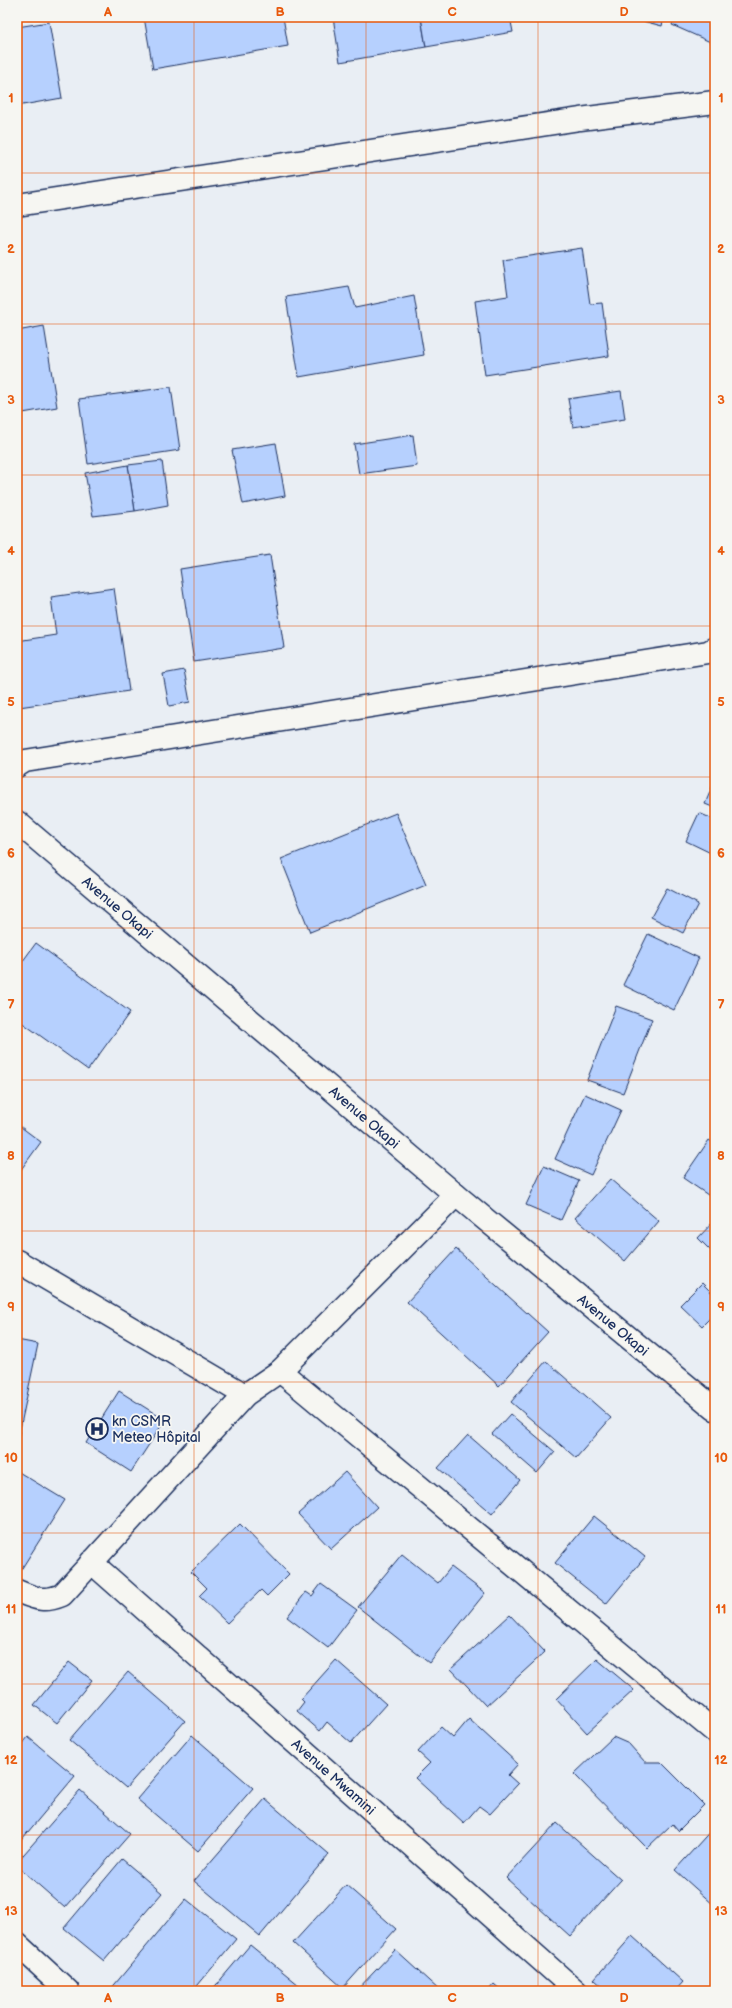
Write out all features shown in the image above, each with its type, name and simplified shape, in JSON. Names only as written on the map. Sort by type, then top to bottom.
[{"type":"street","points":[[17,205],[580,119],[715,102]]},
{"type":"street","points":[[17,766],[25,761],[700,653],[715,648]]},
{"type":"street","name":"Avenue Okapi","points":[[17,822],[456,1195],[715,1409]]},
{"type":"street","points":[[17,1591],[39,1600],[51,1599],[62,1595],[245,1395],[280,1371],[456,1195]]},
{"type":"street","points":[[17,1261],[245,1395]]},
{"type":"street","points":[[280,1371],[715,1732]]},
{"type":"street","name":"Avenue Mwamini","points":[[91,1562],[576,1991]]},
{"type":"street","points":[[17,1944],[68,1991]]},
{"type":"building","points":[[144,17],[283,17],[288,46],[153,69]]},
{"type":"building","points":[[333,17],[421,17],[426,47],[340,62]]},
{"type":"building","points":[[421,17],[510,17],[513,32],[426,47]]},
{"type":"building","points":[[627,17],[664,17],[662,26]]},
{"type":"building","points":[[675,17],[715,17],[715,44],[672,25]]},
{"type":"building","points":[[49,22],[62,98],[17,106],[17,27]]},
{"type":"building","points":[[582,248],[590,304],[602,303],[609,356],[485,375],[475,301],[508,296],[503,260]]},
{"type":"building","points":[[349,287],[355,308],[414,296],[424,355],[299,377],[286,297]]},
{"type":"building","points":[[44,326],[57,407],[17,414],[17,331]]},
{"type":"building","points":[[171,387],[180,450],[88,464],[79,399]]},
{"type":"building","points":[[621,391],[625,419],[573,427],[568,399]]},
{"type":"building","points":[[413,435],[417,466],[359,474],[354,444]]},
{"type":"building","points":[[276,443],[285,496],[243,504],[232,450]]},
{"type":"building","points":[[162,461],[168,505],[135,511],[128,465]]},
{"type":"building","points":[[128,465],[135,511],[93,516],[85,473]]},
{"type":"building","points":[[270,555],[284,648],[194,662],[180,569]]},
{"type":"building","points":[[114,588],[129,691],[19,707],[17,641],[56,635],[51,597]]},
{"type":"building","points":[[184,670],[190,702],[169,706],[163,674]]},
{"type":"building","points":[[715,780],[715,808],[705,804]]},
{"type":"building","points":[[396,813],[426,885],[310,932],[281,859]]},
{"type":"building","points":[[699,813],[715,820],[715,855],[686,841]]},
{"type":"building","points":[[667,888],[698,904],[683,933],[651,917]]},
{"type":"building","points":[[648,934],[699,958],[674,1010],[623,985]]},
{"type":"building","points":[[36,943],[130,1012],[88,1070],[17,1019],[17,969]]},
{"type":"building","points":[[616,1006],[652,1019],[623,1093],[587,1080]]},
{"type":"building","points":[[585,1094],[621,1110],[591,1175],[555,1159]]},
{"type":"building","points":[[17,1124],[41,1142],[17,1175]]},
{"type":"building","points":[[709,1140],[715,1144],[715,1185],[708,1195],[683,1178]]},
{"type":"building","points":[[544,1166],[579,1181],[561,1220],[526,1205]]},
{"type":"building","points":[[610,1179],[659,1221],[625,1261],[575,1218]]},
{"type":"building","points":[[715,1220],[715,1255],[698,1238]]},
{"type":"building","points":[[456,1249],[548,1332],[499,1386],[407,1302]]},
{"type":"building","points":[[702,1283],[715,1296],[715,1313],[702,1326],[680,1305]]},
{"type":"building","points":[[17,1340],[38,1344],[17,1443]]},
{"type":"building","points":[[546,1361],[611,1418],[576,1458],[511,1402]]},
{"type":"building","points":[[119,1391],[165,1420],[131,1472],[86,1443]]},
{"type":"building","points":[[510,1414],[555,1452],[537,1473],[492,1434]]},
{"type":"building","points":[[468,1435],[520,1480],[492,1514],[438,1468]]},
{"type":"building","points":[[17,1471],[65,1500],[17,1576]]},
{"type":"building","points":[[345,1472],[377,1507],[331,1549],[298,1514]]},
{"type":"building","points":[[594,1516],[645,1557],[606,1604],[555,1563]]},
{"type":"building","points":[[240,1524],[289,1574],[267,1596],[261,1590],[227,1623],[199,1596],[207,1588],[191,1572]]},
{"type":"building","points":[[402,1554],[438,1583],[451,1567],[485,1593],[429,1663],[358,1607]]},
{"type":"building","points":[[321,1584],[357,1610],[328,1648],[287,1617],[306,1592],[312,1596]]},
{"type":"building","points":[[510,1615],[545,1652],[486,1706],[451,1669]]},
{"type":"building","points":[[597,1659],[634,1690],[587,1733],[556,1699]]},
{"type":"building","points":[[336,1660],[386,1704],[351,1743],[327,1722],[320,1731],[297,1711],[304,1702],[301,1699]]},
{"type":"building","points":[[69,1662],[92,1680],[57,1723],[34,1705]]},
{"type":"building","points":[[128,1672],[185,1721],[126,1788],[69,1740]]},
{"type":"building","points":[[469,1719],[518,1764],[508,1775],[518,1784],[490,1814],[479,1806],[464,1823],[415,1778],[430,1763],[418,1752],[441,1727],[453,1738]]},
{"type":"building","points":[[192,1735],[253,1788],[198,1851],[137,1799]]},
{"type":"building","points":[[28,1737],[75,1776],[17,1845],[17,1751]]},
{"type":"building","points":[[613,1737],[629,1744],[645,1762],[661,1762],[704,1805],[678,1831],[672,1824],[647,1848],[574,1774]]},
{"type":"building","points":[[80,1790],[130,1834],[65,1908],[17,1866],[17,1862]]},
{"type":"building","points":[[265,1799],[329,1854],[260,1936],[194,1881]]},
{"type":"building","points":[[557,1823],[621,1880],[570,1936],[506,1878]]},
{"type":"building","points":[[715,1826],[715,1906],[675,1870]]},
{"type":"building","points":[[122,1859],[162,1893],[104,1961],[64,1928]]},
{"type":"building","points":[[346,1885],[396,1929],[343,1988],[293,1943]]},
{"type":"building","points":[[186,1899],[236,1939],[193,1991],[110,1990]]},
{"type":"building","points":[[632,1936],[683,1982],[675,1991],[607,1991],[594,1979]]},
{"type":"building","points":[[250,1945],[299,1985],[294,1991],[211,1991]]},
{"type":"building","points":[[395,1950],[440,1991],[356,1991]]},
{"type":"building","points":[[494,1984],[502,1991],[488,1991]]},
{"type":"place","name":"kn CSMR Meteo Hôpital","points":[[97,1429]]}]
